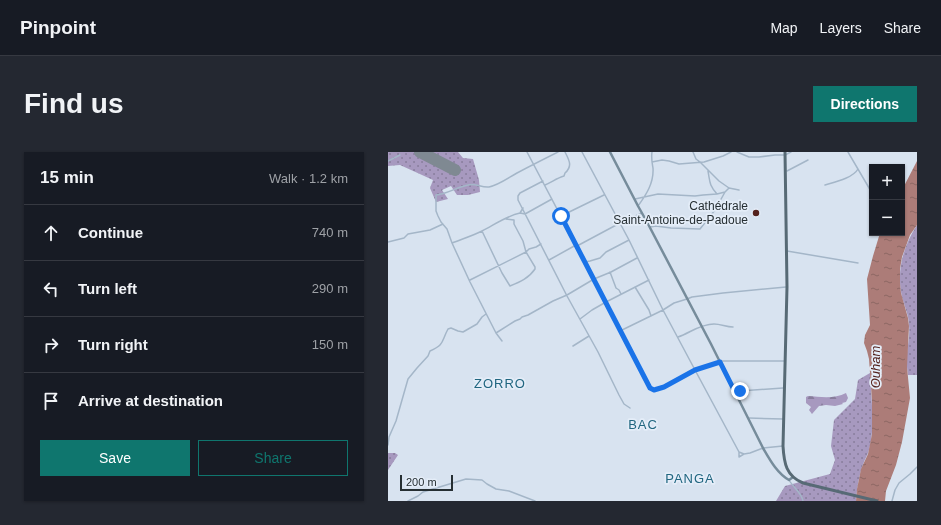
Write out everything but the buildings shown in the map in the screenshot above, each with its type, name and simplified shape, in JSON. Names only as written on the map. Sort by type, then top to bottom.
[{"type":"main road","points":[[785,153],[787,287],[783,446],[786,465],[793,477],[803,483],[877,501]]},
{"type":"street","points":[[527,152],[650,388],[654,390],[664,387],[695,370],[720,362],[785,361]]},
{"type":"street","points":[[502,341],[486,314],[452,243],[447,229],[441,222],[436,211],[436,195],[443,195],[470,184],[489,187],[558,152]]},
{"type":"street","points":[[545,185],[564,176],[567,172],[570,166],[570,160],[565,152]]},
{"type":"street","points":[[582,152],[638,257],[663,310],[739,452],[739,457],[763,448],[783,446]]},
{"type":"street","points":[[610,152],[749,418],[763,448],[776,469],[789,480],[802,497],[803,501]]},
{"type":"street","points":[[638,206],[650,186],[653,170],[652,152]]},
{"type":"street","points":[[693,152],[696,160],[700,162],[719,181],[729,188],[739,190]]},
{"type":"street","points":[[652,162],[662,160],[679,164],[700,162],[723,156],[731,152]]},
{"type":"street","points":[[737,152],[749,157],[791,152]]},
{"type":"street","points":[[848,152],[869,188]]},
{"type":"street","points":[[388,161],[400,155]]},
{"type":"street","points":[[786,172],[808,160]]},
{"type":"street","points":[[825,185],[846,179],[857,172],[858,169]]},
{"type":"street","points":[[707,170],[709,182],[717,194]]},
{"type":"street","points":[[543,181],[520,193],[518,200],[621,399],[624,404],[630,408]]},
{"type":"street","points":[[650,227],[656,226],[700,229],[715,210],[725,192],[729,188]]},
{"type":"street","points":[[635,199],[658,194],[695,196],[725,192]]},
{"type":"street","points":[[561,216],[605,195]]},
{"type":"street","points":[[452,243],[482,231],[515,214],[525,214],[552,199]]},
{"type":"street","points":[[520,213],[523,208]]},
{"type":"street","points":[[549,260],[642,213]]},
{"type":"street","points":[[482,231],[502,273],[510,286],[525,279],[527,276],[532,274],[535,269],[514,224],[514,220],[506,218]]},
{"type":"street","points":[[388,242],[404,238],[408,234],[430,230],[443,224]]},
{"type":"street","points":[[585,262],[600,258],[606,252],[629,240]]},
{"type":"street","points":[[469,280],[541,244]]},
{"type":"street","points":[[787,251],[858,263]]},
{"type":"street","points":[[496,333],[515,321],[520,320],[522,317],[638,257]]},
{"type":"street","points":[[610,272],[616,288],[621,294]]},
{"type":"street","points":[[580,319],[592,310],[649,279]]},
{"type":"street","points":[[635,287],[651,316]]},
{"type":"street","points":[[620,331],[674,303],[698,296],[787,287]]},
{"type":"street","points":[[388,445],[389,436],[396,421],[408,379],[428,356],[430,351],[443,343],[448,329],[451,328],[464,332],[477,324],[486,314]]},
{"type":"street","points":[[678,338],[701,326],[713,324],[733,327]]},
{"type":"street","points":[[573,346],[589,336]]},
{"type":"street","points":[[734,390],[740,391],[784,388]]},
{"type":"street","points":[[736,394],[740,391]]},
{"type":"street","points":[[749,418],[784,420]]},
{"type":"street","points":[[739,452],[744,454]]},
{"type":"street","points":[[892,501],[899,483],[917,467]]},
{"type":"street","points":[[789,480],[793,477]]},
{"type":"street","points":[[408,501],[423,492],[466,479],[482,480],[496,488],[509,491],[535,501]]},
{"type":"green space","points":[[388,152],[458,152],[463,158],[473,159],[479,180],[480,192],[468,195],[457,195],[451,186],[442,190],[448,199],[436,202],[430,188],[433,180],[400,165],[388,166]]},
{"type":"green space","points":[[917,225],[917,375],[908,375],[907,358],[909,321],[901,292],[900,274],[905,249]]},
{"type":"green space","points":[[870,373],[872,434],[868,453],[862,467],[856,501],[776,501],[785,486],[830,474],[835,460],[831,446],[834,420],[855,399],[858,380]]},
{"type":"green space","points":[[846,393],[848,398],[846,402],[842,403],[843,404],[835,406],[819,406],[812,414],[809,410],[811,407],[806,403],[806,397],[808,396],[833,397]]},
{"type":"green space","points":[[388,453],[395,453],[398,455],[388,470]]},
{"type":"water","name":"Ouham","points":[[917,161],[917,225],[910,235],[902,257],[900,269],[901,293],[909,326],[907,367],[910,398],[902,442],[896,465],[886,491],[885,501],[856,501],[861,469],[868,454],[872,434],[872,401],[869,359],[864,343],[865,335],[870,325],[867,279],[879,236],[905,236],[905,184]]},
{"type":"runway","points":[[420,152],[455,170]]},
{"type":"place","name":"Cathédrale Saint-Antoine-de-Padoue","points":[[756,213]]},
{"type":"district","name":"ZORRO","points":[[500,383]]},
{"type":"district","name":"BAC","points":[[643,424]]},
{"type":"district","name":"PANGA","points":[[690,478]]},
{"type":"route","points":[[561,216],[650,388],[654,390],[664,387],[695,370],[720,362],[734,390],[740,391]]}]
